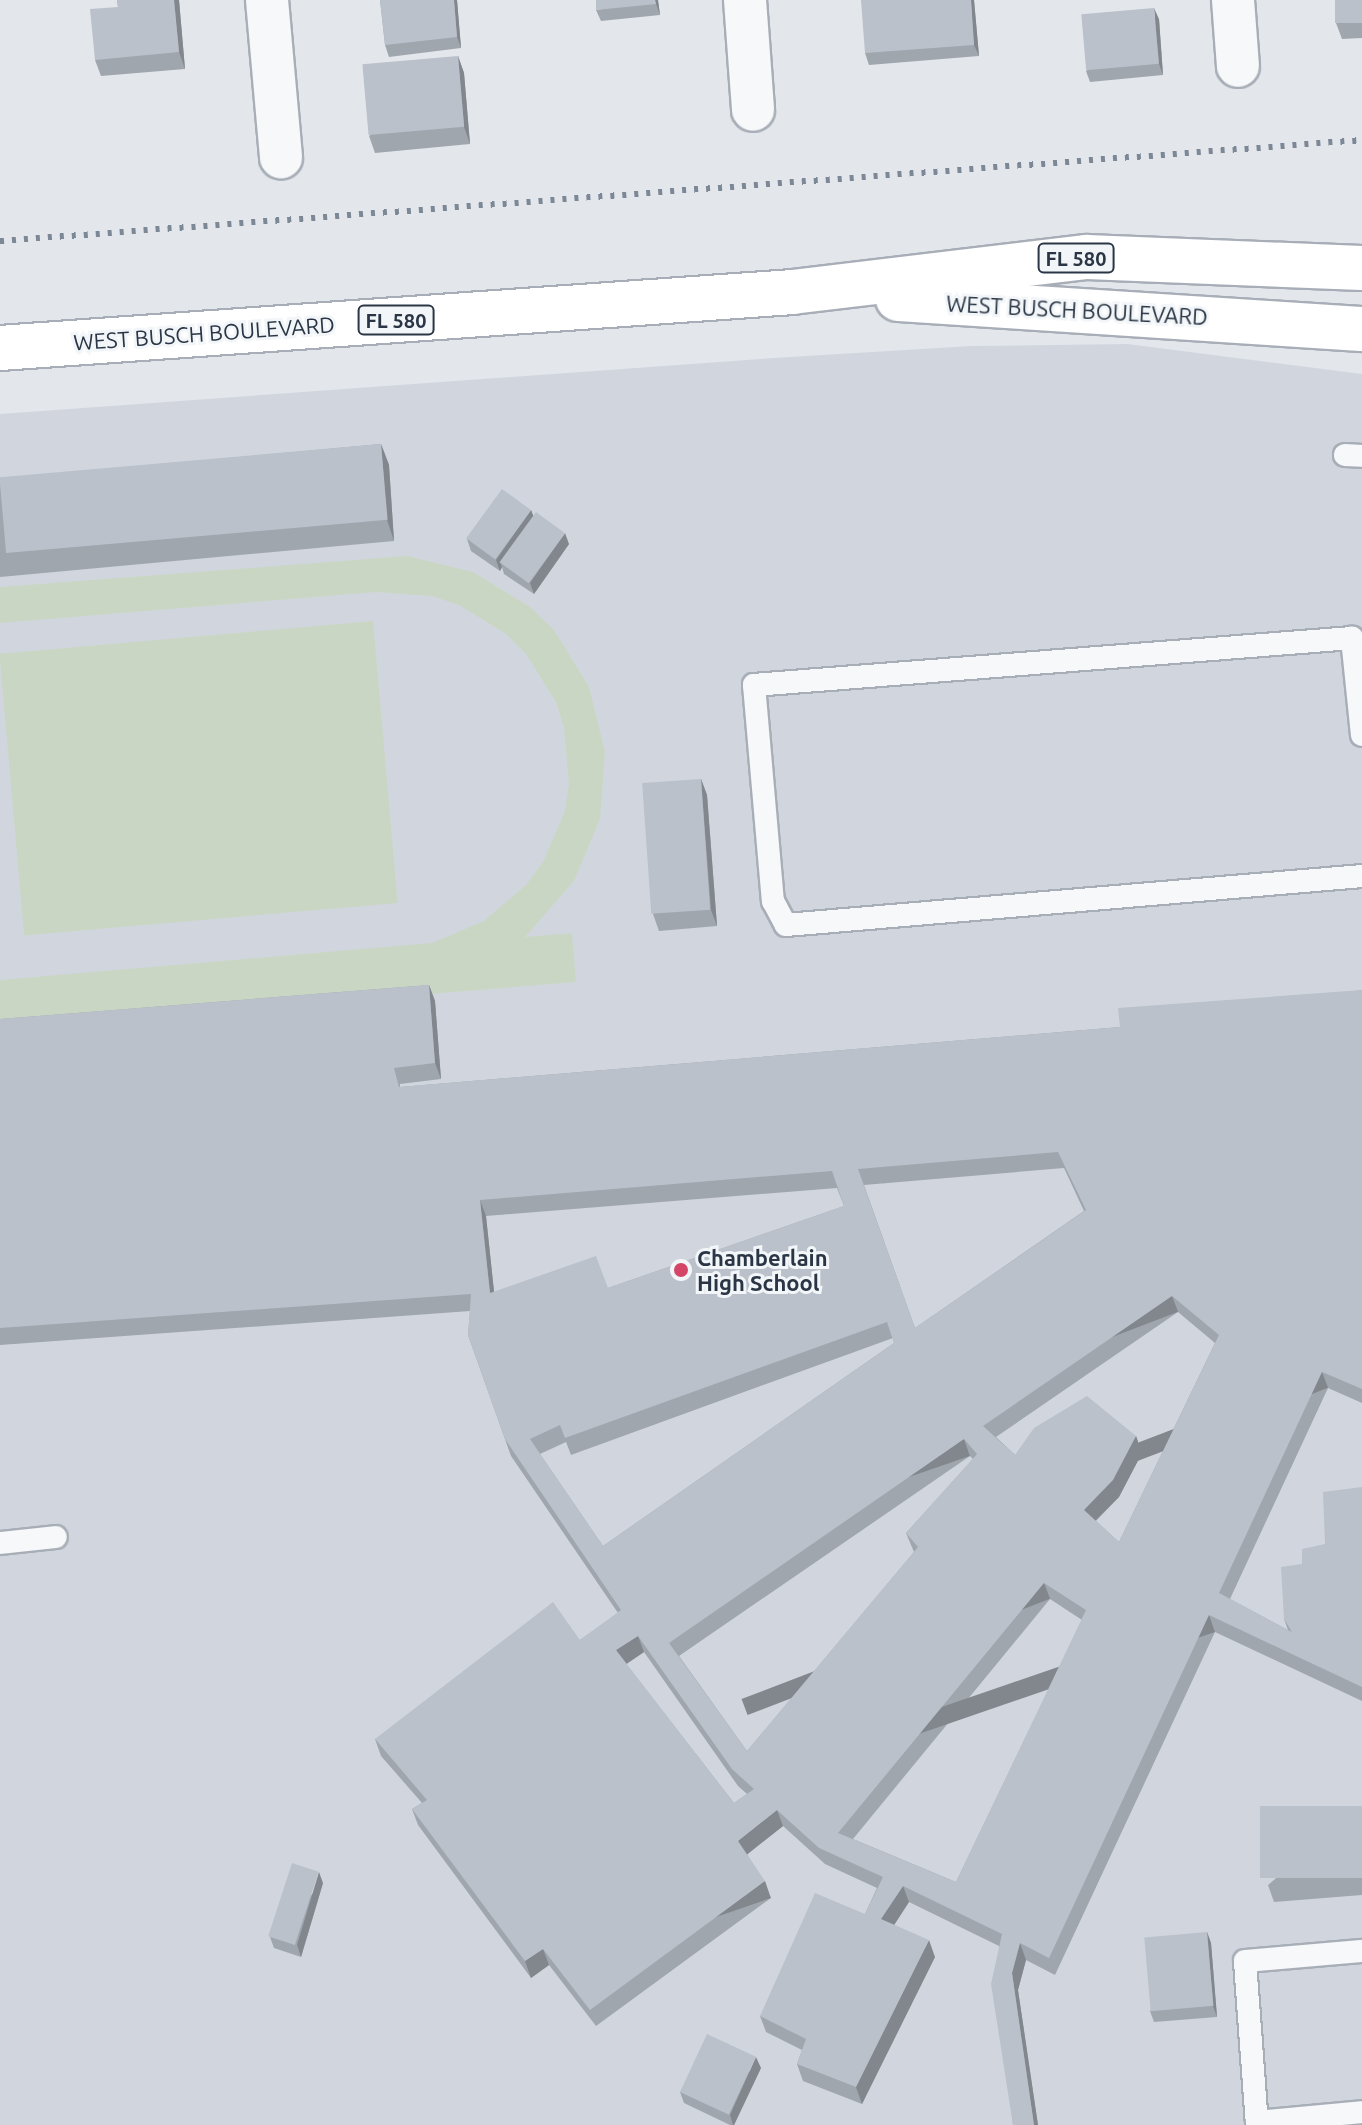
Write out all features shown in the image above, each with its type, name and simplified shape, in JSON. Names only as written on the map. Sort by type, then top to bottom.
[{"type":"main road","name":"WEST BUSCH BOULEVARD","points":[[0,348],[792,292],[1087,257],[1362,268]]},
{"type":"main road","name":"WEST BUSCH BOULEVARD","points":[[792,292],[1362,329]]},
{"type":"street","points":[[267,0],[281,157]]},
{"type":"street","points":[[745,0],[753,110]]},
{"type":"street","points":[[1233,0],[1238,66]]},
{"type":"lane","points":[[1362,735],[1352,638],[754,685],[773,901],[786,925],[1362,876]]},
{"type":"lane","points":[[0,1543],[56,1537]]},
{"type":"lane","points":[[1362,1951],[1245,1961],[1257,2123],[1362,2112]]},
{"type":"shaded area","name":"Chamberlain High School","points":[[1127,344],[1362,374],[1362,2125],[0,2125],[0,414],[773,358],[971,346]]},
{"type":"green space","points":[[407,556],[473,572],[530,607],[554,630],[589,687],[605,752],[600,819],[574,881],[525,937],[572,933],[576,982],[0,1029],[0,980],[432,943],[484,921],[526,885],[543,862],[565,811],[569,784],[564,728],[556,702],[526,654],[506,634],[459,605],[432,596],[376,592],[0,623],[0,587]]},
{"type":"green space","points":[[373,621],[398,903],[24,936],[0,654]]},
{"type":"building","points":[[117,0],[174,0],[179,52],[95,60],[90,9],[118,7]]},
{"type":"building","points":[[380,0],[454,0],[457,37],[385,45]]},
{"type":"building","points":[[596,0],[655,0],[656,4],[596,10]]},
{"type":"building","points":[[861,0],[971,0],[974,45],[865,53]]},
{"type":"building","points":[[1335,0],[1362,0],[1362,23],[1335,23]]},
{"type":"building","points":[[1154,8],[1159,64],[1086,70],[1081,14]]},
{"type":"building","points":[[458,56],[464,127],[369,135],[362,64]]},
{"type":"building","points":[[381,444],[388,520],[6,553],[0,477]]},
{"type":"building","points":[[502,489],[531,510],[495,560],[466,538]]},
{"type":"building","points":[[536,512],[565,533],[529,583],[500,562]]},
{"type":"building","points":[[701,779],[710,910],[651,914],[642,783]]},
{"type":"building","points":[[429,985],[435,1063],[394,1068],[399,1087],[1120,1027],[1118,1008],[1362,990],[1362,1389],[1322,1372],[1219,1593],[1292,1632],[1284,1619],[1281,1567],[1302,1564],[1302,1549],[1325,1544],[1323,1492],[1362,1487],[1362,1687],[1209,1615],[1049,1958],[1020,1943],[1012,1973],[1034,2125],[1013,2125],[991,1984],[1002,1934],[903,1886],[881,1919],[929,1940],[856,2087],[797,2064],[806,2039],[760,2016],[815,1893],[865,1914],[883,1877],[819,1848],[777,1810],[738,1841],[765,1881],[590,2010],[543,1949],[525,1961],[412,1809],[427,1800],[375,1739],[553,1602],[580,1640],[621,1610],[505,1439],[468,1335],[471,1294],[0,1328],[0,1019]],"holes":[[[1058,1152],[1086,1210],[915,1328],[858,1169]],[[832,1171],[844,1206],[608,1288],[596,1256],[490,1293],[480,1200]],[[1172,1296],[1219,1335],[1119,1542],[1084,1510],[1113,1480],[1136,1436],[1087,1396],[1034,1428],[1015,1455],[983,1426]],[[887,1322],[894,1343],[603,1546],[530,1439],[560,1425],[565,1438]],[[964,1439],[977,1454],[906,1533],[918,1547],[747,1751],[669,1643]],[[1044,1583],[1086,1610],[956,1882],[838,1833]],[[638,1636],[732,1769],[754,1789],[734,1803],[616,1650]]]},
{"type":"building","points":[[1260,1806],[1362,1806],[1362,1878],[1260,1878]]},
{"type":"building","points":[[292,1863],[319,1872],[295,1945],[268,1936]]},
{"type":"building","points":[[1207,1932],[1213,2006],[1151,2011],[1144,1937]]},
{"type":"building","points":[[707,2034],[756,2057],[729,2115],[680,2092]]},
{"type":"railway","points":[[0,241],[1362,140]]},
{"type":"place","name":"Chamberlain High School","points":[[681,1270]]}]
